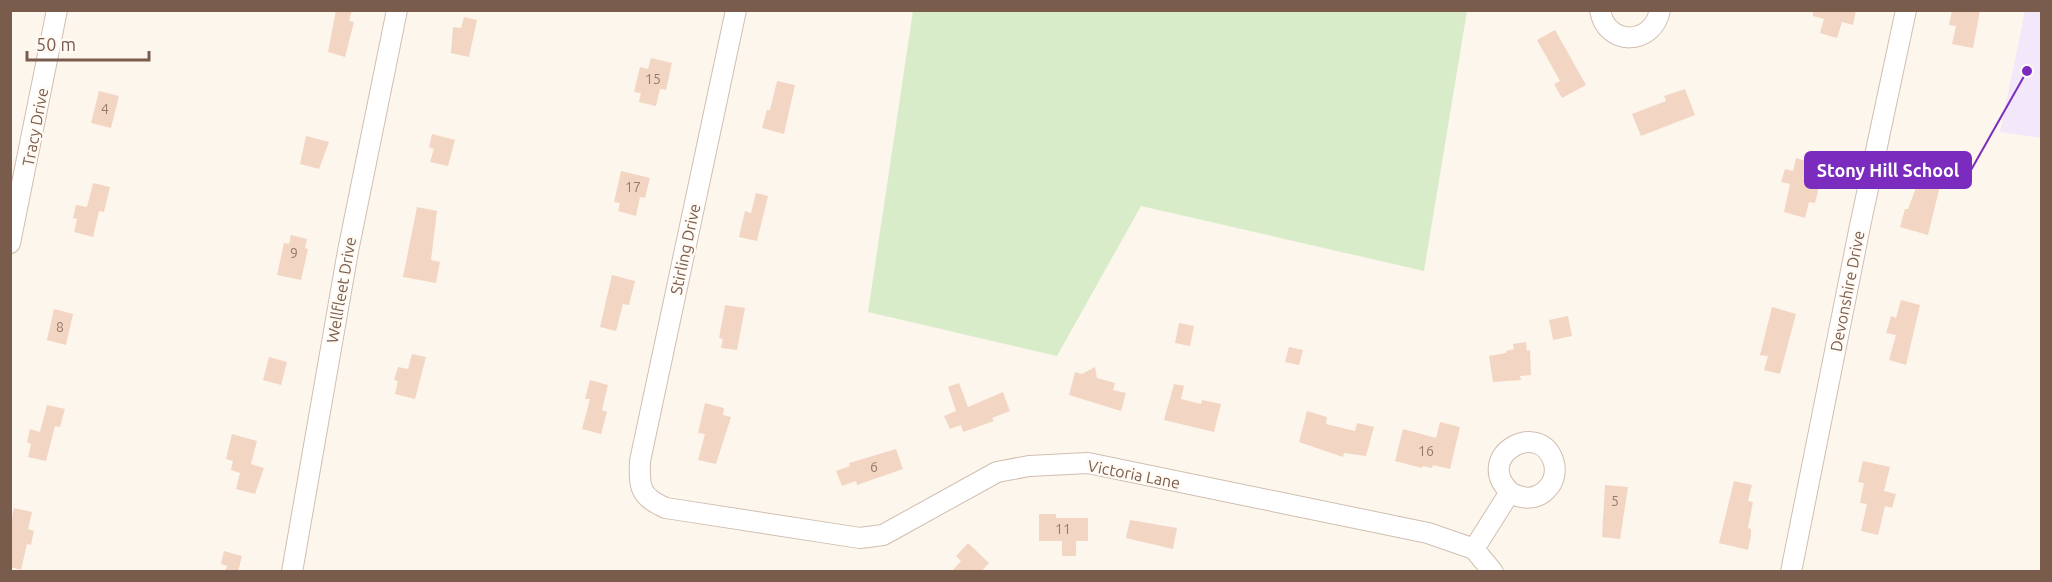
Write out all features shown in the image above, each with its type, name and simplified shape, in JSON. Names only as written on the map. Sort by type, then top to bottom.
[{"type":"street","name":"Tracy Drive","points":[[10,243],[57,10]]},
{"type":"street","name":"Wellfleet Drive","points":[[292,572],[348,251],[397,10]]},
{"type":"street","name":"Stirling Drive","points":[[640,488],[640,461],[736,10]]},
{"type":"street","points":[[1600,10],[1608,29],[1618,36],[1632,39],[1653,28],[1660,10]]},
{"type":"street","name":"Devonshire Drive","points":[[1791,572],[1906,10]]},
{"type":"street","name":"Victoria Lane","points":[[640,488],[649,501],[666,508],[860,538],[883,535],[997,472],[1029,466],[1088,463],[1428,533],[1474,549]]},
{"type":"street","points":[[1493,572],[1474,549],[1510,492]]},
{"type":"shaded area","points":[[2025,11],[2041,11],[2041,138],[2000,132]]},
{"type":"green space","points":[[913,11],[1467,11],[1424,271],[1141,206],[1057,356],[868,312]]},
{"type":"building","points":[[336,10],[352,10],[349,21],[354,22],[345,57],[328,52]]},
{"type":"building","points":[[1813,10],[1856,10],[1853,25],[1842,22],[1837,38],[1820,33],[1824,19],[1813,16]]},
{"type":"building","points":[[1952,10],[1980,10],[1973,48],[1952,44],[1956,26],[1949,25]]},
{"type":"building","points":[[464,17],[477,20],[469,57],[451,53],[453,27],[461,28]]},
{"type":"building","points":[[1555,30],[1586,85],[1562,98],[1554,84],[1560,81],[1537,40]]},
{"type":"building","points":[[651,58],[672,63],[666,90],[660,89],[656,106],[639,102],[641,93],[634,92],[640,67],[648,69]]},
{"type":"building","points":[[777,81],[795,85],[784,134],[762,128],[767,110],[770,110]]},
{"type":"building","points":[[1685,89],[1695,115],[1641,136],[1632,114],[1666,101],[1664,96]]},
{"type":"building","points":[[99,91],[119,96],[111,128],[91,123]]},
{"type":"building","points":[[432,134],[455,140],[448,166],[430,162],[434,149],[429,147]]},
{"type":"building","points":[[306,136],[329,142],[319,169],[300,164]]},
{"type":"building","points":[[1796,158],[1813,163],[1808,184],[1819,187],[1815,203],[1809,202],[1805,218],[1784,212],[1790,184],[1781,182],[1785,169],[1793,171]]},
{"type":"building","points":[[621,171],[650,178],[645,198],[640,197],[636,216],[618,211],[620,203],[614,202]]},
{"type":"building","points":[[1919,180],[1940,186],[1928,235],[1900,227],[1905,209],[1908,209]]},
{"type":"building","points":[[93,183],[110,187],[104,212],[99,211],[93,237],[74,232],[77,219],[73,218],[76,205],[87,207]]},
{"type":"building","points":[[756,193],[768,196],[757,241],[739,237],[745,211],[751,213]]},
{"type":"building","points":[[417,207],[437,211],[431,260],[440,262],[436,283],[403,277]]},
{"type":"building","points":[[291,235],[307,239],[305,248],[308,249],[301,280],[277,275],[284,243],[289,244]]},
{"type":"building","points":[[612,275],[635,281],[629,305],[623,304],[616,331],[600,327]]},
{"type":"building","points":[[1901,300],[1920,305],[1906,365],[1889,360],[1896,335],[1886,333],[1891,316],[1896,318]]},
{"type":"building","points":[[725,305],[745,308],[737,350],[721,348],[723,339],[719,338]]},
{"type":"building","points":[[1772,307],[1796,314],[1780,374],[1764,370],[1768,356],[1760,355]]},
{"type":"building","points":[[54,309],[73,314],[66,345],[47,340]]},
{"type":"building","points":[[1568,316],[1572,336],[1553,340],[1549,320]]},
{"type":"building","points":[[1179,323],[1194,326],[1190,346],[1175,343]]},
{"type":"building","points":[[1526,342],[1527,351],[1530,350],[1531,375],[1520,376],[1521,380],[1493,382],[1489,356],[1506,353],[1514,349],[1513,344]]},
{"type":"building","points":[[1289,347],[1303,350],[1299,365],[1285,362]]},
{"type":"building","points":[[412,354],[426,357],[415,399],[395,394],[398,381],[394,380],[398,367],[408,369]]},
{"type":"building","points":[[269,357],[287,362],[281,385],[263,380]]},
{"type":"building","points":[[1095,367],[1097,378],[1115,383],[1113,390],[1126,393],[1121,411],[1069,395],[1075,372],[1082,374]]},
{"type":"building","points":[[590,380],[608,385],[602,410],[607,412],[601,434],[582,429],[590,399],[585,399]]},
{"type":"building","points":[[959,383],[968,407],[1003,392],[1010,411],[992,418],[994,421],[963,432],[961,425],[950,429],[944,416],[956,411],[948,387]]},
{"type":"building","points":[[1174,384],[1184,386],[1181,399],[1201,404],[1202,400],[1221,404],[1214,432],[1164,420]]},
{"type":"building","points":[[705,403],[724,408],[723,415],[731,417],[716,464],[698,460],[705,434],[698,433]]},
{"type":"building","points":[[47,405],[65,409],[60,427],[55,426],[46,461],[28,457],[31,444],[27,442],[30,429],[40,432]]},
{"type":"building","points":[[1307,411],[1327,417],[1326,424],[1355,431],[1357,423],[1374,427],[1366,456],[1344,453],[1343,457],[1299,442]]},
{"type":"building","points":[[1440,422],[1460,427],[1450,469],[1433,465],[1432,468],[1423,466],[1422,468],[1395,461],[1403,429],[1436,438]]},
{"type":"building","points":[[232,434],[257,441],[251,464],[264,468],[255,494],[236,489],[240,473],[231,470],[233,461],[226,459]]},
{"type":"building","points":[[896,449],[903,469],[857,485],[856,481],[842,486],[836,471],[850,466],[849,463]]},
{"type":"building","points":[[1863,461],[1890,467],[1884,491],[1896,494],[1892,508],[1885,506],[1878,535],[1861,531],[1867,504],[1860,503],[1864,483],[1858,482]]},
{"type":"building","points":[[1734,481],[1752,485],[1748,501],[1753,502],[1748,528],[1751,529],[1751,536],[1748,550],[1719,543]]},
{"type":"building","points":[[1605,485],[1628,487],[1620,539],[1602,537]]},
{"type":"building","points":[[14,508],[32,512],[28,529],[34,531],[31,545],[27,544],[21,570],[10,567],[10,525]]},
{"type":"building","points":[[1039,514],[1056,514],[1056,518],[1088,518],[1088,541],[1076,541],[1076,556],[1062,556],[1062,541],[1039,541]]},
{"type":"building","points":[[1130,520],[1177,528],[1173,549],[1126,538]]},
{"type":"building","points":[[968,543],[989,563],[981,572],[951,572],[961,561],[956,556]]},
{"type":"building","points":[[224,551],[242,556],[238,572],[225,572],[227,566],[221,564]]},
{"type":"place","name":"Stony Hill School","points":[[2027,71]]}]
